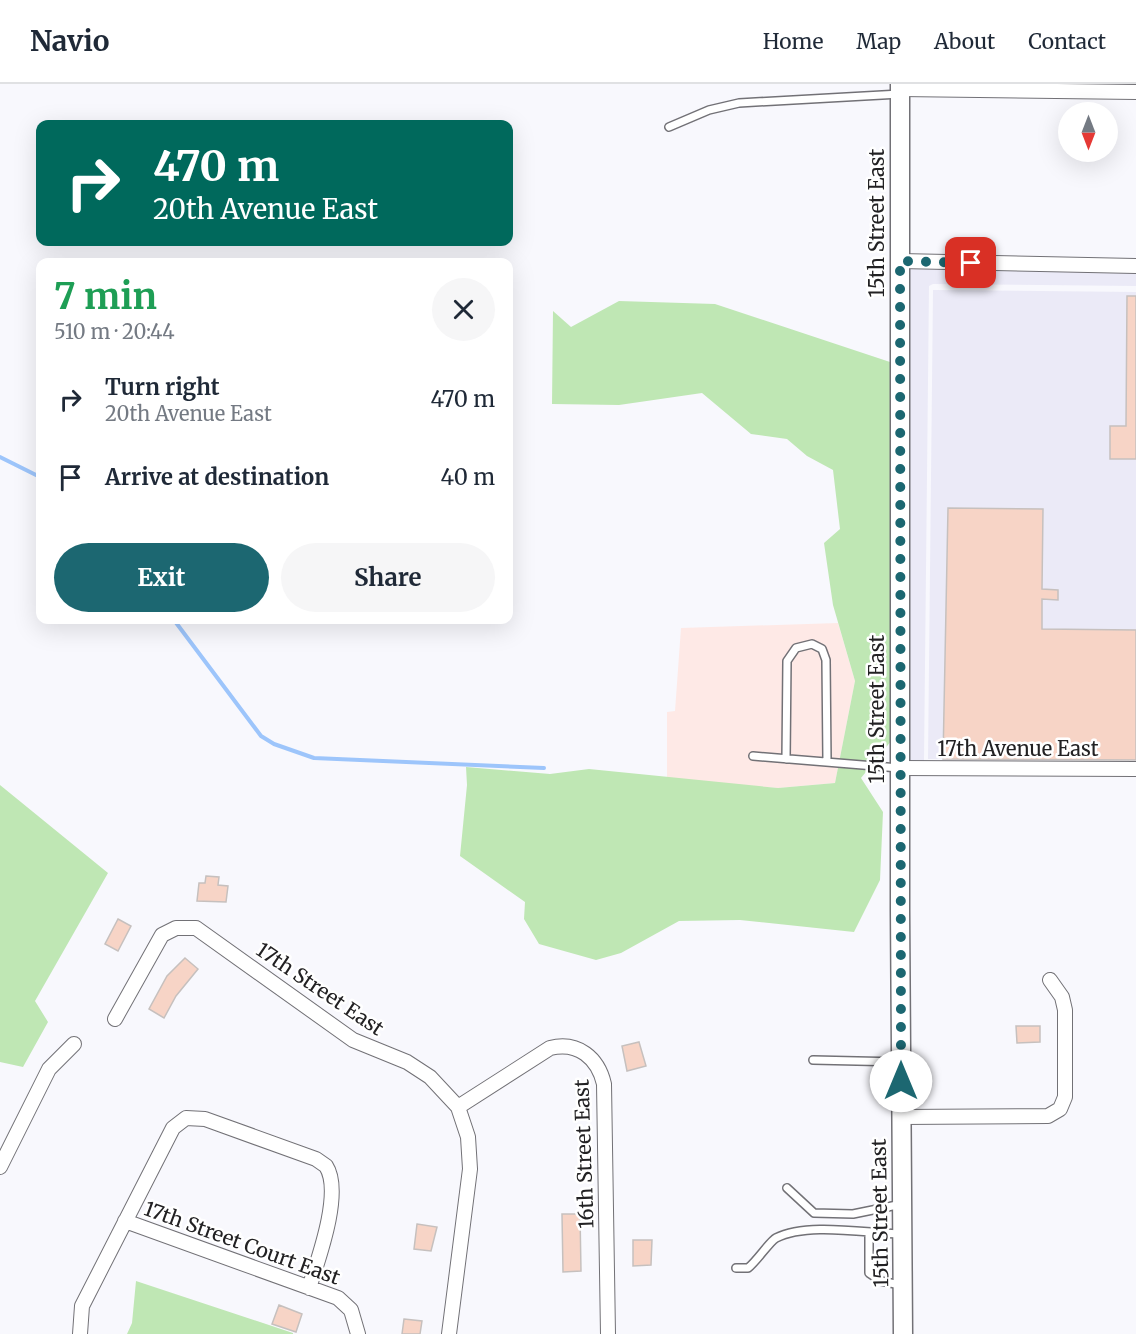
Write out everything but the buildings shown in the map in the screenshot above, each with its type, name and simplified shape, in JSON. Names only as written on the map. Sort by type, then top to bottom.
[{"type":"main road","name":"15th Street East","points":[[900,89],[899,768],[903,1334]]},
{"type":"street","points":[[900,89],[1136,92]]},
{"type":"street","points":[[900,261],[1136,266]]},
{"type":"street","name":"17th Avenue East","points":[[899,768],[1136,769]]},
{"type":"street","name":"17th Street East","points":[[115,1019],[162,935],[176,928],[196,928],[353,1040],[420,1070],[458,1107],[468,1137],[471,1157],[449,1334]]},
{"type":"street","points":[[901,1117],[1048,1116],[1060,1109],[1065,1097],[1065,1010],[1062,997],[1050,980]]},
{"type":"street","points":[[0,1167],[49,1069],[74,1044]]},
{"type":"street","name":"16th Street East","points":[[458,1107],[550,1048],[568,1046],[580,1050],[599,1067],[604,1084],[608,1334]]},
{"type":"street","points":[[80,1334],[82,1306],[173,1128],[186,1118],[205,1119],[305,1155],[326,1166],[332,1188],[325,1241],[309,1288]]},
{"type":"street","name":"17th Street Court East","points":[[125,1221],[343,1301],[354,1316],[358,1334]]},
{"type":"lane","points":[[669,127],[709,110],[739,103],[900,89]]},
{"type":"lane","points":[[786,759],[787,661],[796,648],[812,644],[822,649],[826,660],[827,761]]},
{"type":"lane","points":[[753,756],[899,768]]},
{"type":"lane","points":[[813,1060],[901,1062]]},
{"type":"lane","points":[[787,1188],[814,1213],[853,1214],[902,1204]]},
{"type":"lane","points":[[735,1268],[748,1268],[760,1259],[773,1239],[794,1232],[902,1234]]},
{"type":"lane","points":[[869,1233],[869,1273],[881,1281],[903,1285]]},
{"type":"shaded area","points":[[906,268],[1136,272],[1136,286],[933,284],[929,286],[924,761],[905,761]]},
{"type":"shaded area","points":[[933,290],[1136,292],[1136,760],[928,759]]},
{"type":"shaded area","points":[[838,623],[855,681],[835,783],[778,788],[667,779],[667,712],[675,711],[681,628]]},
{"type":"green space","points":[[619,301],[715,304],[890,362],[892,740],[861,778],[883,812],[880,880],[854,932],[740,920],[679,921],[621,953],[596,960],[539,944],[524,919],[525,902],[460,856],[467,785],[466,767],[550,774],[589,769],[778,788],[835,783],[855,681],[833,605],[824,543],[840,529],[833,470],[807,456],[787,439],[751,434],[702,393],[619,405],[552,404],[553,311],[571,327]]},
{"type":"green space","points":[[0,785],[108,873],[35,1001],[48,1022],[23,1067],[0,1062]]},
{"type":"green space","points":[[136,1281],[293,1334],[127,1334],[132,1323]]},
{"type":"waterway","points":[[0,457],[36,475]]},
{"type":"waterway","points":[[177,624],[261,736],[274,744],[314,758],[544,768]]},
{"type":"route","points":[[901,1081],[900,261],[971,263]]}]
